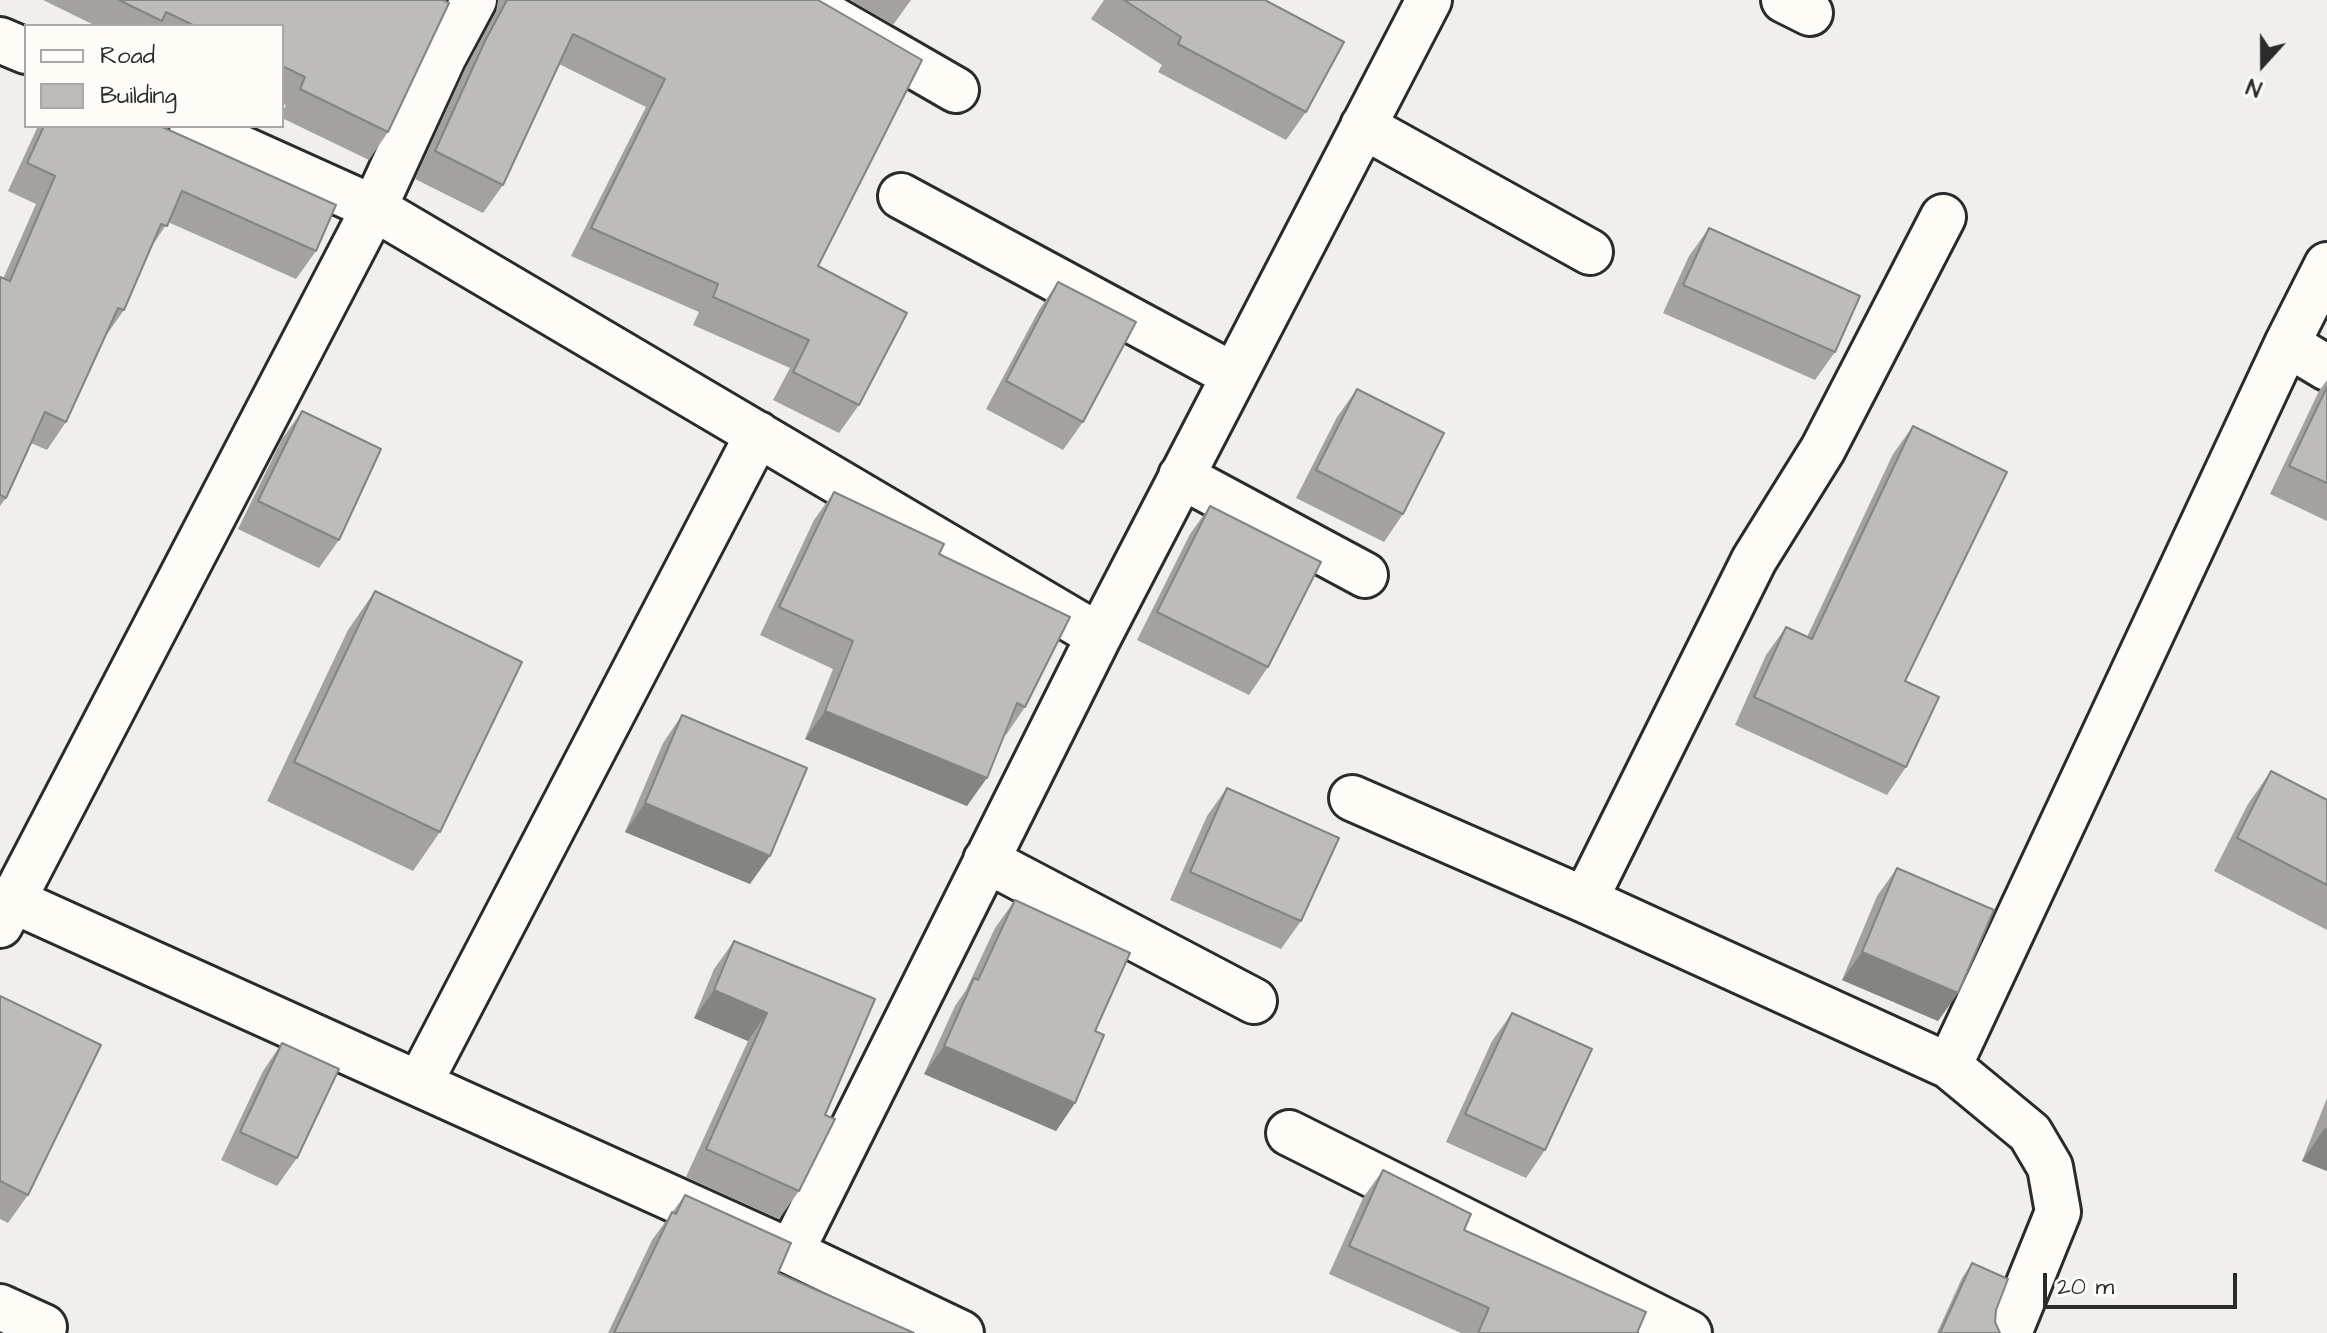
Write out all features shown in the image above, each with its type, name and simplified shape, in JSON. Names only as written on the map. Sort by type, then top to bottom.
[{"type":"street","points":[[474,0],[443,58],[374,208],[7,913],[419,1084],[791,1252],[961,1333]]},
{"type":"street","points":[[800,0],[956,90]]},
{"type":"street","points":[[791,1252],[1099,636],[1429,0]]},
{"type":"street","points":[[0,40],[24,50]]},
{"type":"street","points":[[1363,126],[1590,252]]},
{"type":"street","points":[[196,128],[374,208],[1099,636]]},
{"type":"street","points":[[901,196],[1233,375]]},
{"type":"street","points":[[1585,900],[1754,560],[1823,449],[1943,217]]},
{"type":"street","points":[[1949,1066],[2287,344],[2327,265]]},
{"type":"street","points":[[2287,344],[2327,368]]},
{"type":"street","points":[[419,1084],[758,434]]},
{"type":"street","points":[[1181,476],[1365,575]]},
{"type":"street","points":[[1352,798],[1949,1066],[2030,1133],[2050,1167],[2058,1212],[2009,1333]]},
{"type":"street","points":[[986,860],[1254,1001]]},
{"type":"street","points":[[1289,1133],[1689,1333]]},
{"type":"street","points":[[0,1307],[44,1327]]},
{"type":"building","points":[[119,0],[443,0],[449,3],[388,132],[300,89],[305,77],[284,67],[284,24],[191,24],[166,12],[162,21]]},
{"type":"building","points":[[507,0],[818,0],[922,60],[818,266],[907,313],[859,405],[793,372],[809,340],[713,297],[718,284],[591,228],[665,79],[573,34],[503,185],[435,151]]},
{"type":"building","points":[[1124,0],[1265,0],[1344,42],[1306,112],[1178,44],[1181,37]]},
{"type":"building","points":[[43,128],[164,128],[336,205],[316,251],[182,191],[167,226],[161,224],[124,310],[118,308],[66,422],[45,412],[6,498],[0,495],[0,277],[10,281],[55,176],[27,163]]},
{"type":"building","points":[[1709,228],[1860,296],[1835,352],[1683,285]]},
{"type":"building","points":[[1058,282],[1136,322],[1083,422],[1006,381]]},
{"type":"building","points":[[2327,387],[2327,483],[2289,466]]},
{"type":"building","points":[[1357,389],[1444,433],[1403,514],[1316,470]]},
{"type":"building","points":[[302,411],[381,449],[339,540],[258,501]]},
{"type":"building","points":[[1913,426],[2007,472],[1905,681],[1939,697],[1906,767],[1754,697],[1786,627],[1812,639]]},
{"type":"building","points":[[834,492],[944,544],[939,554],[1070,617],[1025,707],[1017,703],[987,778],[825,711],[853,641],[779,607]]},
{"type":"building","points":[[1210,506],[1321,562],[1268,667],[1157,612]]},
{"type":"building","points":[[375,591],[522,662],[440,832],[294,762]]},
{"type":"building","points":[[682,715],[807,768],[770,856],[645,803]]},
{"type":"building","points":[[2271,771],[2327,800],[2327,885],[2237,838]]},
{"type":"building","points":[[1227,788],[1339,838],[1301,921],[1190,872]]},
{"type":"building","points":[[1897,868],[1994,910],[1958,993],[1862,952]]},
{"type":"building","points":[[1015,900],[1130,953],[1095,1031],[1104,1035],[1075,1103],[944,1046],[974,978],[978,980]]},
{"type":"building","points":[[734,941],[875,999],[825,1115],[835,1119],[799,1191],[706,1149],[767,1013],[714,990]]},
{"type":"building","points":[[0,996],[101,1045],[28,1195],[0,1181]]},
{"type":"building","points":[[1512,1013],[1592,1049],[1545,1150],[1465,1114]]},
{"type":"building","points":[[282,1043],[339,1069],[297,1158],[240,1132]]},
{"type":"building","points":[[1383,1170],[1471,1214],[1464,1230],[1646,1312],[1637,1333],[1478,1333],[1489,1308],[1349,1246]]},
{"type":"building","points":[[685,1195],[791,1243],[778,1273],[914,1333],[614,1333],[672,1212],[676,1214]]},
{"type":"building","points":[[1972,1263],[2008,1279],[1996,1310],[1995,1322],[2000,1333],[1940,1333]]}]
